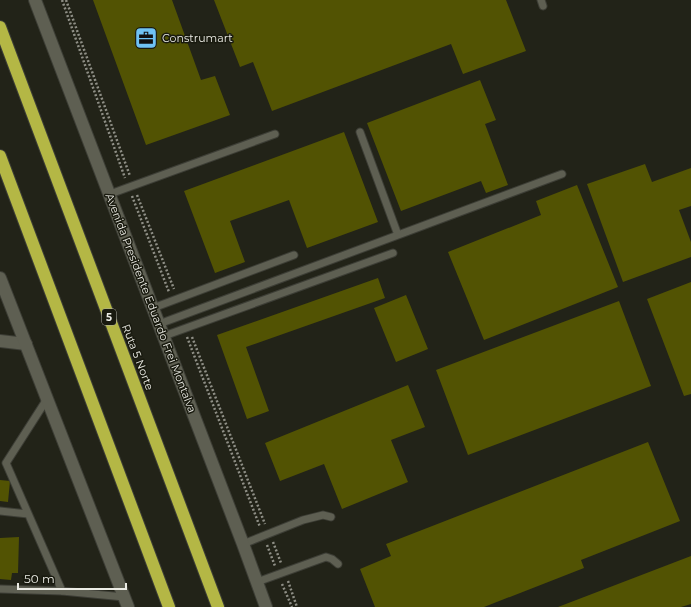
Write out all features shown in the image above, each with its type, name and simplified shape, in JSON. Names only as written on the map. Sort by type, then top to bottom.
[{"type":"highway","name":"Ruta 5 Norte","points":[[0,27],[218,607]]},
{"type":"highway","points":[[0,156],[169,607]]},
{"type":"main road","name":"Avenida Presidente Eduardo Frei Montalva","points":[[36,0],[266,607]]},
{"type":"main road","points":[[0,278],[126,602]]},
{"type":"main road","points":[[0,341],[26,344]]},
{"type":"lane","points":[[360,132],[398,235]]},
{"type":"lane","points":[[110,194],[275,134]]},
{"type":"lane","points":[[159,324],[562,174]]},
{"type":"lane","points":[[164,336],[393,253]]},
{"type":"lane","points":[[153,308],[294,255]]},
{"type":"lane","points":[[47,399],[3,462],[62,591]]},
{"type":"lane","points":[[0,511],[28,514]]},
{"type":"lane","points":[[243,544],[303,520],[323,515],[331,517]]},
{"type":"lane","points":[[257,582],[326,558],[332,559],[338,564]]},
{"type":"lane","points":[[0,589],[62,591],[126,602]]},
{"type":"building","name":"Construmart","points":[[93,0],[172,0],[201,80],[215,76],[230,115],[146,145]]},
{"type":"building","points":[[214,0],[506,0],[526,51],[463,74],[451,44],[272,111],[253,62],[240,67]]},
{"type":"building","points":[[480,80],[496,120],[485,124],[508,185],[486,193],[481,181],[401,211],[367,123]]},
{"type":"building","points":[[344,132],[378,222],[307,248],[289,200],[230,221],[245,262],[215,273],[184,191]]},
{"type":"building","points":[[645,164],[652,182],[691,168],[691,206],[679,210],[691,242],[691,257],[623,282],[587,184]]},
{"type":"building","points":[[577,185],[618,287],[484,340],[448,252],[541,215],[536,201]]},
{"type":"building","points":[[378,278],[385,298],[246,347],[269,411],[247,419],[217,335]]},
{"type":"building","points":[[691,282],[691,394],[684,396],[647,299]]},
{"type":"building","points":[[406,295],[428,349],[396,362],[374,308]]},
{"type":"building","points":[[619,301],[651,386],[468,455],[436,370]]},
{"type":"building","points":[[408,385],[425,427],[391,440],[408,482],[342,509],[324,464],[280,481],[265,443]]},
{"type":"building","points":[[648,442],[680,521],[581,560],[584,568],[484,607],[375,607],[360,569],[391,556],[386,544]]},
{"type":"building","points":[[0,480],[10,481],[8,502],[0,501]]},
{"type":"building","points":[[19,537],[18,573],[12,573],[11,580],[0,579],[0,538]]},
{"type":"building","points":[[691,556],[691,604],[681,607],[558,607]]},
{"type":"place","name":"Construmart","points":[[146,38]]}]
